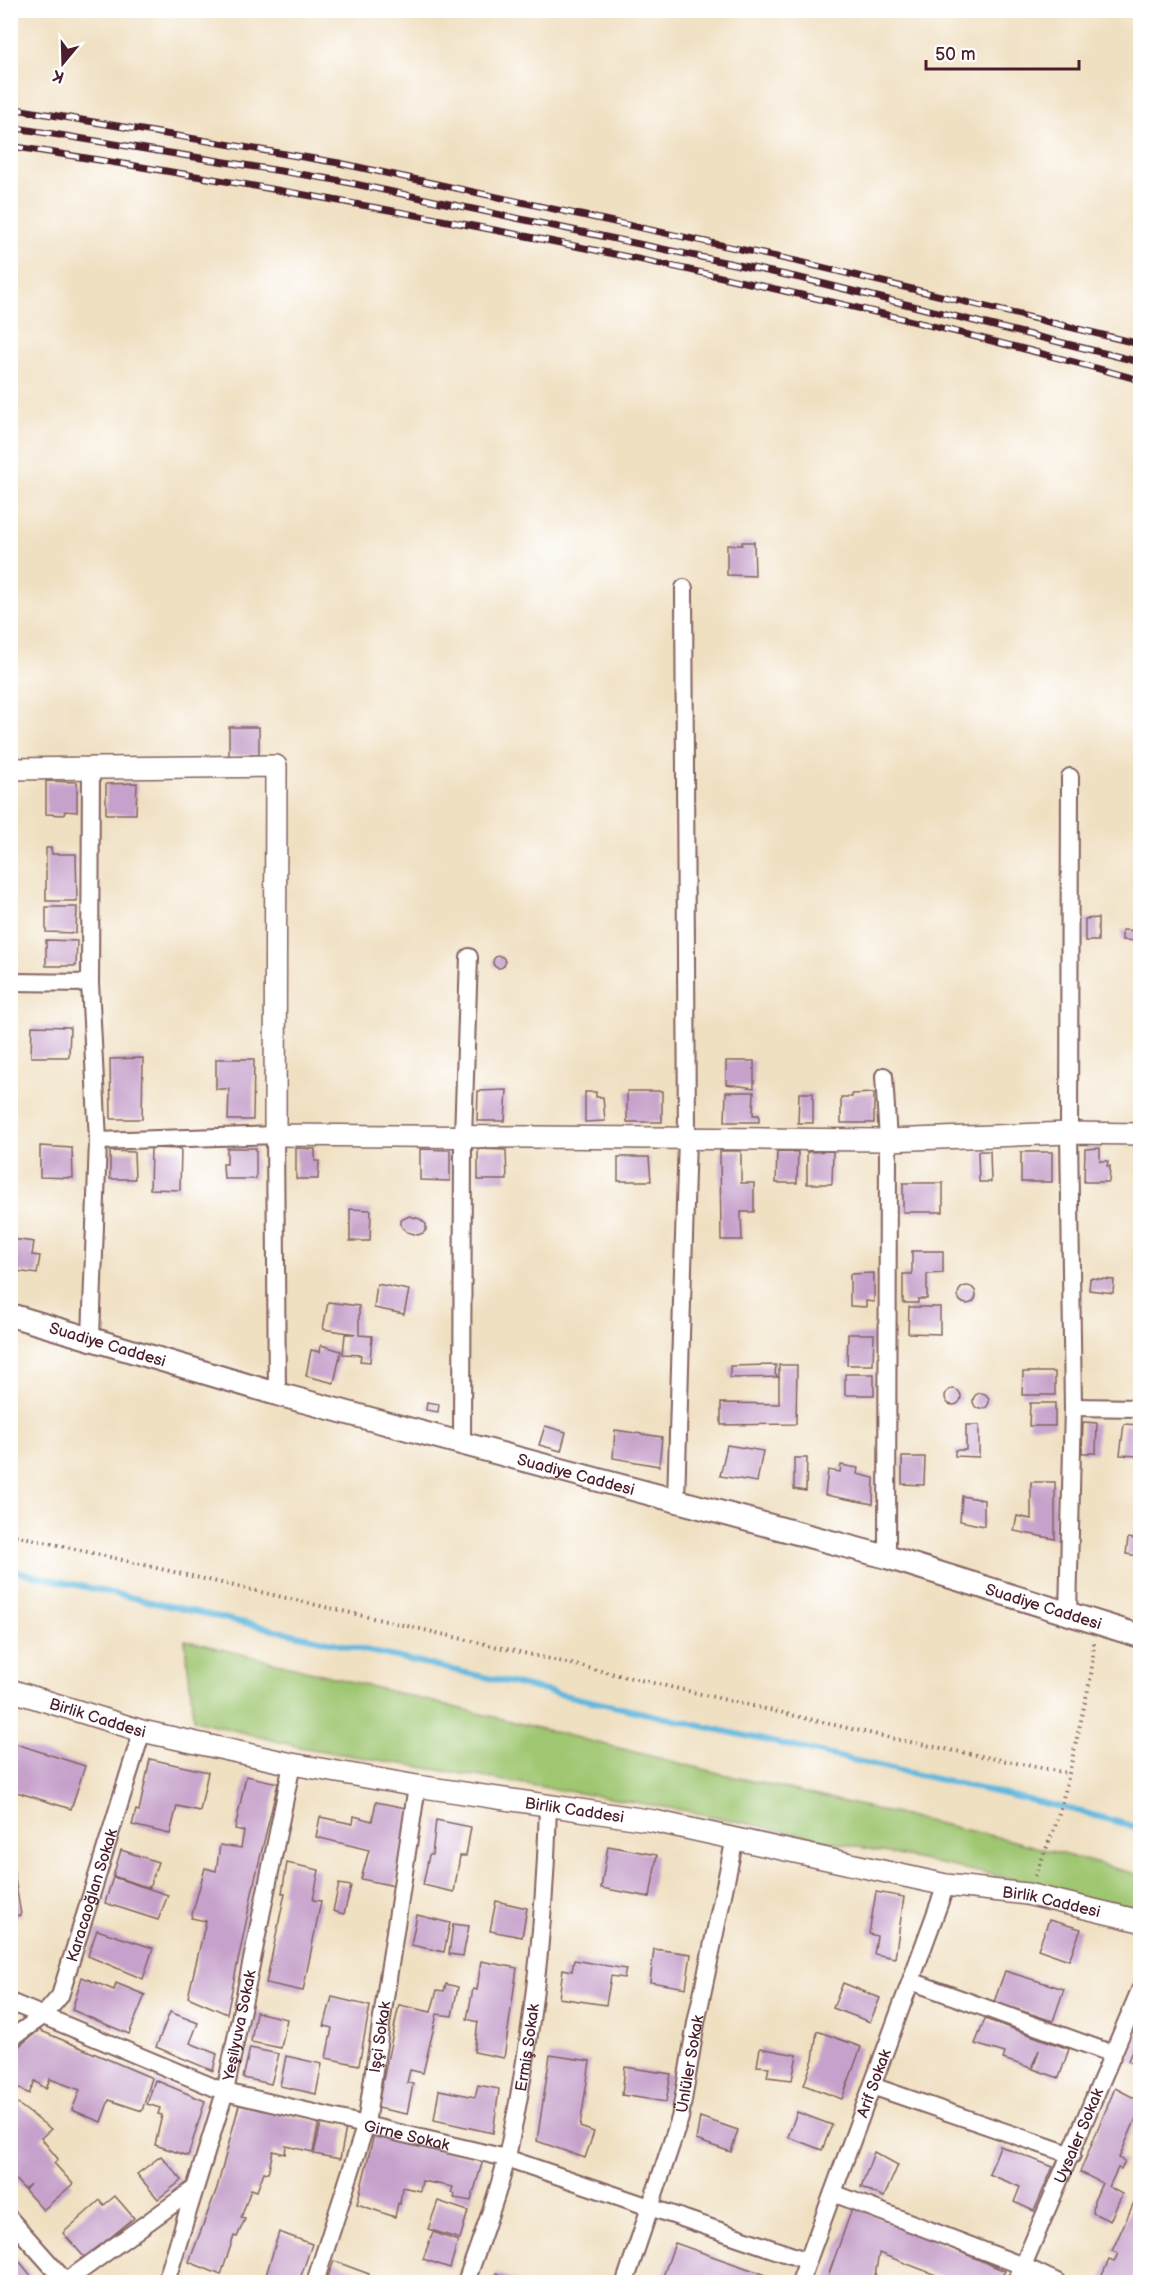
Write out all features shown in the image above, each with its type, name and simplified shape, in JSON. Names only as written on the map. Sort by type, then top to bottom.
[{"type":"main road","name":"Suadiye Caddesi","points":[[10,1314],[277,1394],[887,1557],[1140,1636]]},
{"type":"street","points":[[676,1500],[687,1138],[684,588]]},
{"type":"street","points":[[91,766],[90,983],[98,1141],[91,1337]]},
{"type":"street","points":[[10,769],[91,766],[276,766],[277,1394]]},
{"type":"street","points":[[1068,1614],[1073,1407],[1069,1133],[1070,777]]},
{"type":"street","points":[[462,1442],[463,1137],[469,957]]},
{"type":"street","points":[[10,982],[90,983]]},
{"type":"street","points":[[884,1076],[888,1140],[887,1557]]},
{"type":"street","points":[[98,1141],[275,1135],[888,1140],[1069,1133],[1140,1134]]},
{"type":"street","points":[[1073,1407],[1140,1408]]},
{"type":"street","name":"Birlik Caddesi","points":[[10,1690],[142,1731],[292,1764],[417,1786],[654,1821],[946,1885],[1027,1894],[1140,1921]]},
{"type":"street","name":"Karacaoğlan Sokak","points":[[10,2039],[43,2016],[60,1996],[142,1731]]},
{"type":"street","name":"Yeşilyuva Sokak","points":[[166,2283],[225,2092],[292,1764]]},
{"type":"street","name":"İşçi Sokak","points":[[315,2283],[366,2124],[417,1786]]},
{"type":"street","name":"Ermiş Sokak","points":[[466,2283],[506,2158],[530,2024],[546,1873],[548,1805]]},
{"type":"street","name":"Ünlüler Sokak","points":[[625,2283],[680,2118],[696,2023],[735,1838]]},
{"type":"street","name":"Arif Sokak","points":[[800,2283],[946,1885]]},
{"type":"street","points":[[910,1981],[1113,2054]]},
{"type":"street","name":"Uysaler Sokak","points":[[1016,2283],[1140,1990]]},
{"type":"street","name":"Girne Sokak","points":[[10,2002],[225,2092],[506,2158],[808,2261]]},
{"type":"street","points":[[872,2086],[1072,2155]]},
{"type":"street","points":[[10,2219],[65,2282],[194,2189]]},
{"type":"street","points":[[833,2193],[1023,2266],[1057,2283]]},
{"type":"path","points":[[10,1534],[895,1739],[1067,1773]]},
{"type":"path","points":[[1027,1894],[1055,1827],[1065,1791],[1067,1773],[1091,1676],[1093,1648],[1100,1625]]},
{"type":"green space","points":[[185,1640],[739,1778],[1010,1840],[1140,1875],[1140,1916],[1002,1877],[688,1811],[299,1747],[194,1720]]},
{"type":"building","points":[[742,542],[754,542],[755,576],[727,575],[727,545],[742,545]]},
{"type":"building","points":[[229,727],[259,727],[259,755],[229,756]]},
{"type":"building","points":[[46,781],[77,782],[77,812],[65,811],[64,815],[46,814]]},
{"type":"building","points":[[137,783],[136,814],[106,814],[106,784]]},
{"type":"building","points":[[46,848],[51,848],[52,854],[76,854],[77,901],[46,901]]},
{"type":"building","points":[[46,907],[77,907],[76,933],[46,932]]},
{"type":"building","points":[[1098,918],[1098,941],[1085,941],[1085,919]]},
{"type":"building","points":[[1122,930],[1140,931],[1140,941],[1122,940]]},
{"type":"building","points":[[46,940],[77,941],[76,966],[46,966]]},
{"type":"building","points":[[501,956],[505,962],[501,968],[497,968],[493,960]]},
{"type":"building","points":[[32,1026],[70,1027],[69,1057],[31,1057]]},
{"type":"building","points":[[143,1058],[142,1119],[111,1119],[110,1059]]},
{"type":"building","points":[[216,1059],[254,1059],[253,1120],[228,1120],[229,1089],[216,1089]]},
{"type":"building","points":[[726,1061],[754,1061],[754,1088],[726,1084]]},
{"type":"building","points":[[507,1090],[505,1121],[477,1121],[478,1091]]},
{"type":"building","points":[[627,1091],[662,1091],[662,1122],[627,1122]]},
{"type":"building","points":[[585,1092],[596,1092],[596,1097],[603,1097],[605,1121],[585,1122]]},
{"type":"building","points":[[726,1092],[754,1092],[753,1115],[759,1115],[759,1122],[725,1122]]},
{"type":"building","points":[[799,1093],[813,1093],[813,1123],[798,1123]]},
{"type":"building","points":[[874,1093],[874,1123],[841,1123],[841,1097]]},
{"type":"building","points":[[40,1146],[72,1148],[73,1178],[40,1177]]},
{"type":"building","points":[[151,1148],[181,1149],[180,1190],[150,1189]]},
{"type":"building","points":[[227,1148],[256,1148],[256,1179],[224,1179],[223,1164],[227,1164]]},
{"type":"building","points":[[296,1148],[315,1149],[315,1161],[319,1161],[318,1179],[296,1179]]},
{"type":"building","points":[[1100,1148],[1100,1161],[1108,1161],[1107,1166],[1110,1166],[1109,1182],[1084,1182],[1085,1149]]},
{"type":"building","points":[[420,1149],[450,1150],[450,1181],[420,1180]]},
{"type":"building","points":[[478,1149],[506,1150],[507,1180],[478,1180]]},
{"type":"building","points":[[110,1151],[134,1152],[135,1179],[110,1179]]},
{"type":"building","points":[[720,1151],[741,1151],[741,1183],[754,1183],[754,1212],[741,1212],[742,1240],[721,1240]]},
{"type":"building","points":[[777,1151],[798,1152],[797,1183],[776,1183]]},
{"type":"building","points":[[833,1151],[832,1184],[807,1184],[807,1152]]},
{"type":"building","points":[[978,1151],[990,1151],[991,1182],[979,1182]]},
{"type":"building","points":[[1021,1152],[1052,1152],[1052,1182],[1021,1182]]},
{"type":"building","points":[[618,1157],[649,1157],[651,1181],[618,1181]]},
{"type":"building","points":[[903,1183],[943,1183],[943,1212],[903,1212]]},
{"type":"building","points":[[350,1209],[371,1210],[370,1241],[350,1241]]},
{"type":"building","points":[[409,1216],[420,1219],[426,1224],[426,1230],[423,1233],[418,1235],[407,1232],[401,1226],[401,1220]]},
{"type":"building","points":[[12,1239],[34,1242],[32,1255],[40,1256],[37,1274],[10,1270]]},
{"type":"building","points":[[912,1251],[943,1251],[943,1273],[927,1274],[927,1299],[918,1299],[918,1303],[903,1303],[903,1274],[912,1274]]},
{"type":"building","points":[[874,1273],[874,1302],[866,1301],[866,1307],[850,1306],[850,1274]]},
{"type":"building","points":[[1090,1278],[1114,1280],[1113,1293],[1089,1290]]},
{"type":"building","points":[[377,1284],[409,1290],[404,1314],[374,1308]]},
{"type":"building","points":[[967,1286],[973,1289],[976,1295],[973,1301],[967,1304],[961,1301],[958,1295],[961,1289]]},
{"type":"building","points":[[328,1302],[359,1306],[359,1335],[372,1336],[370,1362],[360,1361],[361,1355],[343,1354],[345,1334],[356,1334],[323,1329]]},
{"type":"building","points":[[909,1307],[940,1307],[940,1334],[908,1333]]},
{"type":"building","points":[[848,1334],[874,1334],[873,1365],[847,1365]]},
{"type":"building","points":[[321,1345],[341,1351],[334,1383],[306,1376],[311,1350],[320,1352]]},
{"type":"building","points":[[776,1365],[775,1374],[778,1377],[730,1378],[730,1366]]},
{"type":"building","points":[[779,1365],[797,1365],[796,1424],[721,1425],[721,1403],[779,1404]]},
{"type":"building","points":[[1023,1372],[1055,1372],[1055,1395],[1022,1395]]},
{"type":"building","points":[[845,1374],[874,1374],[874,1395],[845,1395]]},
{"type":"building","points":[[953,1389],[959,1391],[961,1397],[959,1403],[953,1405],[947,1403],[945,1397],[947,1391]]},
{"type":"building","points":[[981,1393],[989,1401],[981,1409],[973,1401]]},
{"type":"building","points":[[427,1402],[439,1404],[438,1412],[426,1410]]},
{"type":"building","points":[[1030,1403],[1055,1403],[1055,1426],[1029,1426]]},
{"type":"building","points":[[1083,1422],[1097,1423],[1096,1453],[1082,1453]]},
{"type":"building","points":[[1124,1424],[1139,1425],[1138,1456],[1120,1455]]},
{"type":"building","points":[[966,1425],[979,1425],[979,1457],[955,1456],[955,1450],[966,1450]]},
{"type":"building","points":[[545,1426],[566,1432],[561,1451],[539,1445]]},
{"type":"building","points":[[615,1430],[662,1437],[659,1466],[613,1458]]},
{"type":"building","points":[[727,1445],[763,1451],[757,1482],[720,1476]]},
{"type":"building","points":[[902,1457],[925,1457],[924,1485],[902,1484]]},
{"type":"building","points":[[794,1458],[807,1458],[806,1491],[794,1489]]},
{"type":"building","points":[[841,1465],[858,1468],[857,1474],[874,1478],[873,1504],[825,1495],[828,1470],[840,1472]]},
{"type":"building","points":[[1031,1482],[1055,1482],[1055,1539],[1014,1531],[1017,1516],[1031,1519]]},
{"type":"building","points":[[962,1496],[984,1500],[984,1526],[960,1521]]},
{"type":"building","points":[[1128,1538],[1140,1540],[1140,1556],[1126,1554]]},
{"type":"building","points":[[10,1742],[85,1766],[71,1809],[10,1790]]},
{"type":"building","points":[[150,1759],[208,1772],[200,1811],[177,1806],[170,1834],[132,1825],[136,1810],[139,1811]]},
{"type":"building","points":[[246,1776],[278,1783],[227,2014],[188,1997],[206,1921],[191,1918],[205,1868],[216,1871],[220,1845],[241,1848],[244,1831],[235,1829]]},
{"type":"building","points":[[376,1802],[411,1809],[395,1886],[361,1879],[369,1850],[316,1837],[320,1817],[353,1824],[354,1816],[372,1821]]},
{"type":"building","points":[[436,1820],[471,1827],[466,1856],[460,1856],[454,1892],[423,1885],[429,1855],[432,1855]]},
{"type":"building","points":[[608,1846],[657,1855],[650,1897],[601,1888]]},
{"type":"building","points":[[121,1850],[158,1862],[149,1888],[113,1876]]},
{"type":"building","points":[[287,1863],[319,1870],[313,1900],[321,1901],[303,1991],[266,1983],[285,1893],[282,1893]]},
{"type":"building","points":[[10,1866],[13,1867],[21,1915],[10,1917]]},
{"type":"building","points":[[113,1877],[168,1895],[158,1920],[105,1903]]},
{"type":"building","points":[[339,1884],[351,1886],[344,1914],[333,1911]]},
{"type":"building","points":[[876,1892],[904,1897],[895,1958],[874,1954],[877,1936],[869,1934]]},
{"type":"building","points":[[496,1901],[527,1908],[522,1937],[490,1931]]},
{"type":"building","points":[[417,1915],[450,1923],[444,1952],[411,1945]]},
{"type":"building","points":[[1049,1920],[1081,1929],[1069,1960],[1038,1949]]},
{"type":"building","points":[[453,1924],[469,1926],[463,1956],[449,1954]]},
{"type":"building","points":[[97,1930],[153,1948],[143,1979],[88,1956]]},
{"type":"building","points":[[654,1949],[691,1954],[686,1988],[650,1982]]},
{"type":"building","points":[[574,1960],[626,1969],[624,1978],[611,1976],[606,2005],[559,1998],[563,1969],[572,1971]]},
{"type":"building","points":[[481,1961],[517,1968],[504,2058],[474,2052],[478,2022],[467,2019],[473,1989],[477,1990]]},
{"type":"building","points":[[1005,1971],[1064,1989],[1053,2021],[994,2002]]},
{"type":"building","points":[[82,1977],[114,1990],[116,1983],[145,1995],[129,2034],[72,2010]]},
{"type":"building","points":[[843,1983],[880,1998],[870,2022],[833,2008]]},
{"type":"building","points":[[446,1984],[458,1987],[452,2016],[437,2014],[423,2073],[410,2070],[407,2083],[413,2084],[407,2114],[377,2108],[399,2005],[431,2012],[437,1990],[444,1991]]},
{"type":"building","points":[[332,1997],[370,2006],[359,2065],[326,2058],[332,2028],[324,2026]]},
{"type":"building","points":[[170,2012],[198,2023],[190,2043],[217,2054],[213,2071],[156,2047]]},
{"type":"building","points":[[256,2012],[287,2019],[281,2048],[251,2042]]},
{"type":"building","points":[[985,2019],[1069,2049],[1059,2078],[1033,2069],[1039,2050],[1031,2068],[1003,2059],[1005,2053],[975,2044]]},
{"type":"building","points":[[39,2030],[152,2078],[142,2111],[109,2100],[101,2122],[72,2110],[80,2090],[50,2079],[46,2089],[35,2081],[29,2094],[10,2082],[10,2054]]},
{"type":"building","points":[[1140,2030],[1140,2067],[1128,2061]]},
{"type":"building","points":[[817,2031],[861,2047],[842,2099],[804,2085],[813,2059]]},
{"type":"building","points":[[250,2048],[279,2054],[271,2084],[243,2078]]},
{"type":"building","points":[[760,2048],[797,2055],[792,2080],[767,2077],[769,2067],[757,2066]]},
{"type":"building","points":[[550,2055],[590,2061],[580,2127],[594,2132],[585,2158],[537,2141]]},
{"type":"building","points":[[286,2056],[322,2064],[316,2094],[280,2086]]},
{"type":"building","points":[[625,2067],[671,2074],[666,2102],[622,2095]]},
{"type":"building","points":[[155,2080],[205,2101],[188,2156],[155,2145],[162,2115],[158,2114],[160,2108],[147,2104]]},
{"type":"building","points":[[478,2085],[499,2089],[493,2133],[434,2120],[439,2090],[475,2097]]},
{"type":"building","points":[[1115,2088],[1138,2100],[1140,2095],[1140,2109],[1119,2158],[1125,2161],[1121,2169],[1118,2168],[1109,2187],[1122,2194],[1110,2221],[1093,2213],[1094,2201],[1102,2183],[1080,2172]]},
{"type":"building","points":[[10,2098],[51,2129],[41,2138],[58,2159],[54,2163],[73,2184],[43,2210],[25,2190],[30,2184],[24,2189],[10,2174]]},
{"type":"building","points":[[239,2105],[319,2122],[313,2152],[286,2146],[285,2154],[273,2151],[268,2173],[264,2172],[257,2191],[251,2189],[241,2218],[245,2219],[237,2237],[234,2236],[221,2275],[189,2262],[217,2188]]},
{"type":"building","points":[[797,2112],[832,2125],[822,2150],[788,2137]]},
{"type":"building","points":[[700,2117],[738,2130],[731,2152],[696,2140]]},
{"type":"building","points":[[321,2123],[346,2128],[340,2159],[314,2154]]},
{"type":"building","points":[[374,2134],[483,2160],[471,2201],[454,2198],[455,2194],[451,2193],[453,2187],[422,2181],[420,2191],[402,2187],[400,2204],[398,2203],[395,2217],[357,2204]]},
{"type":"building","points":[[1000,2146],[1053,2167],[1034,2211],[1014,2202],[1020,2187],[989,2174]]},
{"type":"building","points":[[874,2152],[898,2165],[884,2197],[861,2187]]},
{"type":"building","points":[[161,2156],[182,2180],[158,2199],[137,2174]]},
{"type":"building","points":[[115,2196],[134,2218],[85,2258],[63,2233],[100,2200],[104,2205]]},
{"type":"building","points":[[1135,2200],[1140,2202],[1140,2263],[1132,2282],[1099,2282],[1109,2260],[1114,2262],[1118,2253],[1112,2251]]},
{"type":"building","points":[[438,2201],[468,2211],[460,2239],[428,2229]]},
{"type":"building","points":[[853,2206],[1005,2271],[1000,2282],[954,2282],[879,2253],[874,2282],[826,2282]]},
{"type":"building","points":[[279,2232],[312,2244],[299,2282],[264,2282]]},
{"type":"building","points":[[433,2232],[458,2241],[450,2268],[423,2259]]},
{"type":"building","points":[[675,2243],[775,2278],[774,2282],[719,2282],[704,2277],[702,2282],[661,2282]]},
{"type":"building","points":[[10,2252],[17,2258],[36,2282],[10,2282]]},
{"type":"building","points":[[334,2261],[369,2274],[366,2282],[326,2282]]},
{"type":"building","points":[[496,2273],[520,2282],[493,2282]]},
{"type":"waterway","points":[[10,1570],[1074,1810],[1140,1828]]},
{"type":"railway","points":[[10,108],[339,163],[800,262],[1140,344]]},
{"type":"railway","points":[[10,127],[336,180],[800,278],[1140,362]]},
{"type":"railway","points":[[10,146],[295,193],[579,247],[861,309],[1140,380]]}]
